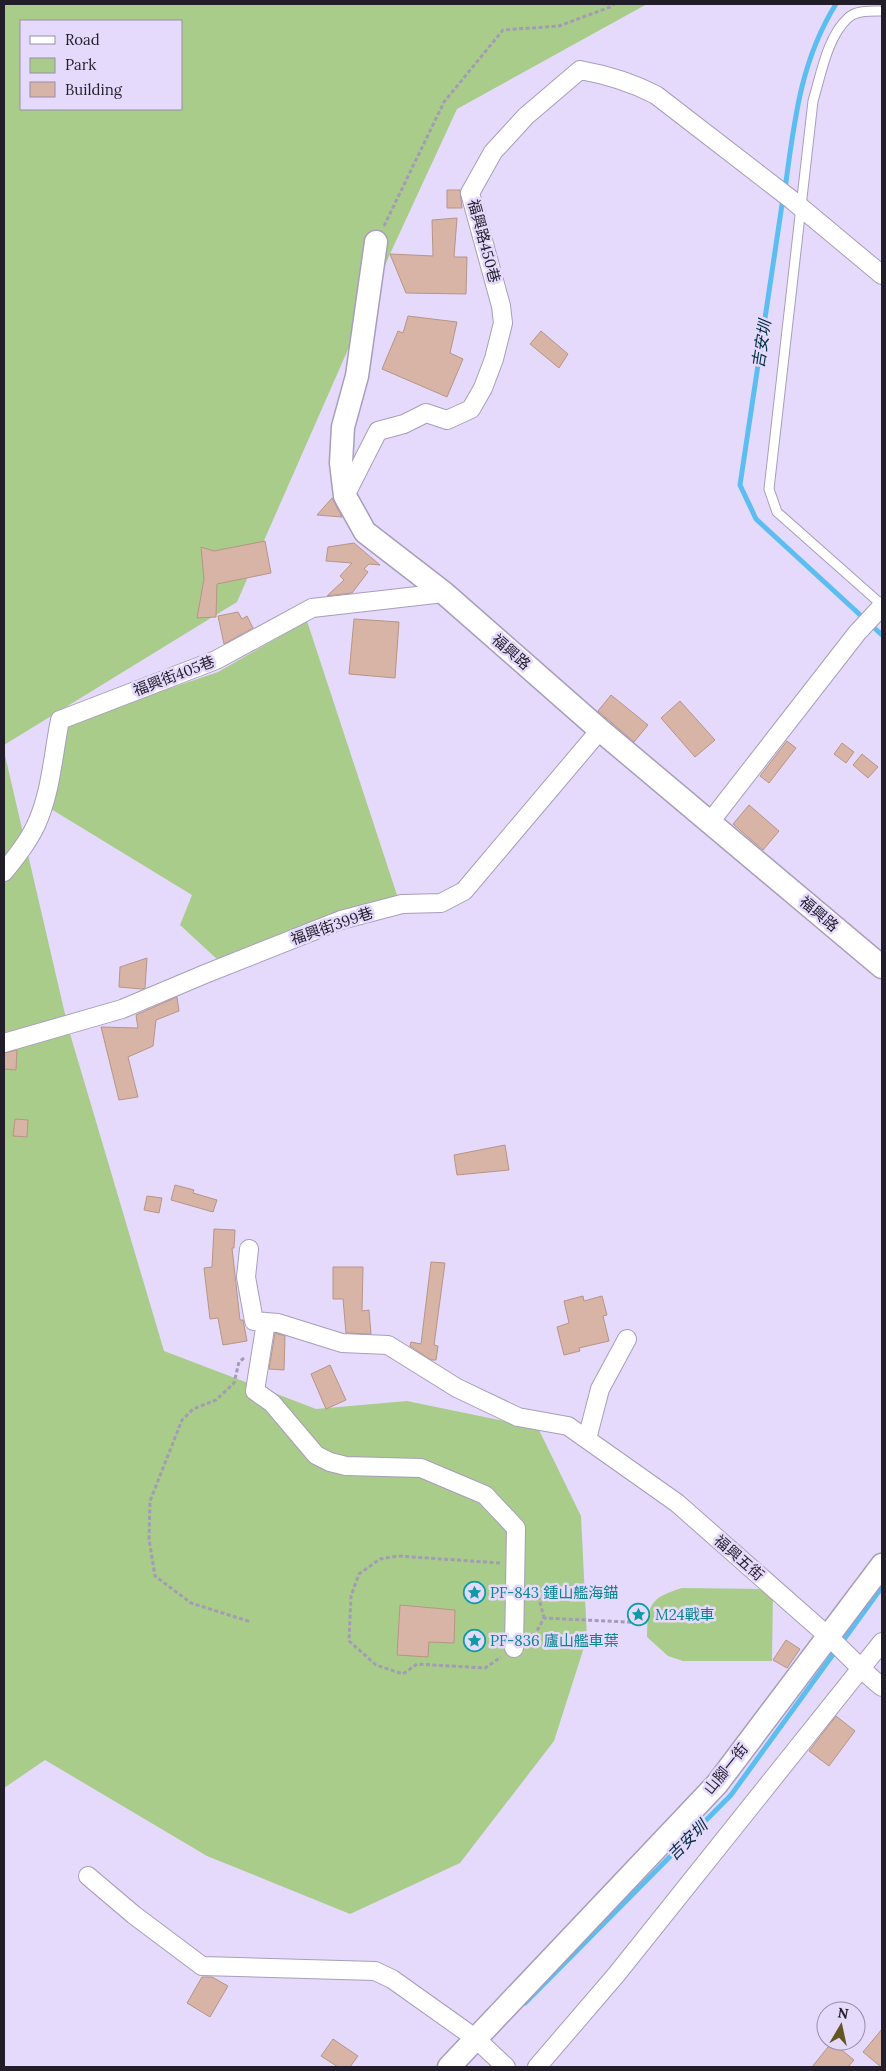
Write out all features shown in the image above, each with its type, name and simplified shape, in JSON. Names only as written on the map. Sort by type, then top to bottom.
[{"type":"street","name":"福興路450巷","points":[[344,496],[378,431],[404,424],[426,412],[447,420],[471,409],[483,388],[494,359],[503,323],[502,306],[470,193],[493,152],[526,116],[580,70],[631,82],[656,94],[797,204]]},
{"type":"street","points":[[797,204],[882,275]]},
{"type":"street","name":"福興路","points":[[376,242],[357,376],[343,427],[341,463],[344,496],[365,532],[444,593],[600,730],[882,967]]},
{"type":"street","name":"福興街405巷","points":[[4,872],[22,850],[45,802],[60,720],[216,660],[312,608],[444,593]]},
{"type":"street","points":[[710,822],[857,633],[880,608]]},
{"type":"street","name":"福興街399巷","points":[[4,1044],[122,1009],[213,970],[341,920],[402,904],[441,903],[452,899],[464,891],[600,730]]},
{"type":"street","points":[[249,1250],[246,1276],[254,1321],[266,1322],[254,1391],[272,1403],[316,1455],[330,1462],[346,1466],[421,1468],[485,1495],[516,1528],[516,1564],[522,1645]]},
{"type":"street","name":"福興五街","points":[[266,1322],[278,1323],[342,1343],[388,1345],[458,1388],[518,1417],[568,1426],[677,1503],[829,1637],[849,1655],[860,1669],[882,1687]]},
{"type":"street","points":[[587,1439],[600,1389],[627,1339]]},
{"type":"street","name":"山腳一街","points":[[449,2067],[717,1784],[882,1565]]},
{"type":"street","points":[[537,2067],[616,1975],[882,1642]]},
{"type":"street","points":[[88,1876],[134,1915],[202,1966],[375,1971],[392,1979],[475,2038],[506,2067]]},
{"type":"lane","points":[[880,608],[777,512],[769,489],[797,204],[813,101],[829,46],[848,16],[866,11],[882,11]]},
{"type":"path","points":[[376,242],[444,102],[503,30],[560,26],[614,4]]},
{"type":"path","points":[[251,1622],[191,1603],[155,1576],[150,1539],[150,1501],[182,1420],[193,1409],[216,1400],[234,1382],[239,1362],[262,1348]]},
{"type":"path","points":[[516,1564],[398,1556],[380,1559],[359,1574],[351,1596],[349,1641],[376,1665],[403,1674],[417,1664],[486,1668],[522,1645],[544,1618]]},
{"type":"path","points":[[533,1586],[536,1586],[544,1618]]},
{"type":"path","points":[[544,1618],[647,1623]]},
{"type":"green space","points":[[4,4],[647,4],[457,109],[390,254],[237,602],[4,745]]},
{"type":"green space","points":[[307,621],[398,898],[219,961],[180,925],[192,895],[51,809],[67,726],[73,721],[218,672]]},
{"type":"green space","points":[[4,751],[68,1027],[164,1351],[316,1409],[407,1401],[538,1428],[581,1516],[587,1638],[554,1741],[460,1863],[350,1914],[207,1856],[45,1760],[4,1788]]},
{"type":"green space","points":[[682,1588],[773,1589],[772,1661],[683,1661],[668,1656],[647,1637],[648,1617],[652,1604],[657,1599]]},
{"type":"building","points":[[447,190],[460,190],[462,208],[447,208]]},
{"type":"building","points":[[457,218],[454,257],[467,257],[466,294],[406,293],[390,254],[433,256],[432,220]]},
{"type":"building","points":[[408,316],[457,322],[450,353],[463,359],[447,397],[382,369],[398,331],[403,333]]},
{"type":"building","points":[[541,331],[568,354],[559,368],[530,344]]},
{"type":"building","points":[[332,498],[342,517],[317,515]]},
{"type":"building","points":[[265,541],[271,573],[217,584],[216,617],[197,618],[204,579],[201,547],[214,551]]},
{"type":"building","points":[[354,543],[380,565],[369,564],[364,569],[368,572],[352,593],[327,596],[344,580],[340,576],[352,563],[326,561],[328,547]]},
{"type":"building","points":[[238,612],[242,619],[247,616],[253,628],[224,644],[218,616]]},
{"type":"building","points":[[354,619],[399,622],[395,678],[349,674]]},
{"type":"building","points":[[611,695],[648,725],[634,742],[598,711]]},
{"type":"building","points":[[680,701],[715,740],[695,757],[661,718]]},
{"type":"building","points":[[787,741],[796,748],[769,783],[760,776]]},
{"type":"building","points":[[842,743],[854,752],[846,763],[834,754]]},
{"type":"building","points":[[862,754],[878,767],[868,778],[853,765]]},
{"type":"building","points":[[749,805],[779,831],[763,850],[733,824]]},
{"type":"building","points":[[147,958],[145,988],[119,987],[120,967]]},
{"type":"building","points":[[177,997],[179,1011],[156,1020],[153,1046],[128,1057],[138,1097],[119,1100],[101,1027],[138,1028],[136,1015]]},
{"type":"building","points":[[17,1050],[16,1070],[4,1069],[4,1053]]},
{"type":"building","points":[[15,1119],[28,1120],[27,1137],[13,1136]]},
{"type":"building","points":[[505,1145],[509,1170],[457,1175],[454,1155]]},
{"type":"building","points":[[175,1185],[194,1190],[193,1193],[217,1200],[213,1212],[171,1200]]},
{"type":"building","points":[[147,1196],[162,1198],[159,1213],[144,1210]]},
{"type":"building","points":[[214,1229],[235,1230],[234,1248],[232,1248],[240,1320],[243,1320],[247,1341],[223,1345],[218,1318],[210,1319],[204,1268],[212,1267]]},
{"type":"building","points":[[431,1262],[445,1263],[434,1345],[438,1346],[436,1360],[431,1360],[410,1346],[411,1342],[421,1344]]},
{"type":"building","points":[[333,1267],[363,1267],[362,1311],[369,1310],[371,1334],[346,1333],[343,1299],[333,1299]]},
{"type":"building","points":[[583,1296],[584,1301],[602,1296],[607,1315],[603,1316],[609,1341],[579,1348],[580,1351],[564,1355],[557,1327],[569,1323],[564,1301]]},
{"type":"building","points":[[275,1333],[285,1336],[284,1370],[269,1369]]},
{"type":"building","points":[[330,1365],[346,1400],[326,1409],[311,1374]]},
{"type":"building","points":[[400,1605],[455,1610],[454,1643],[429,1642],[428,1657],[397,1655]]},
{"type":"building","points":[[786,1640],[800,1649],[787,1668],[773,1660]]},
{"type":"building","points":[[836,1716],[855,1731],[829,1766],[809,1751]]},
{"type":"building","points":[[202,1977],[212,1977],[228,1986],[210,2017],[187,2003]]},
{"type":"building","points":[[882,2029],[882,2067],[863,2052],[866,2051],[866,2048]]},
{"type":"building","points":[[333,2039],[358,2056],[350,2067],[338,2067],[321,2056]]},
{"type":"building","points":[[825,2051],[843,2051],[854,2060],[848,2067],[812,2067]]},
{"type":"waterway","name":"吉安圳","points":[[785,189],[800,94],[806,70],[814,48],[836,4]]},
{"type":"waterway","name":"吉安圳","points":[[783,198],[740,485],[756,519],[882,635]]},
{"type":"waterway","name":"吉安圳","points":[[525,2003],[731,1795],[882,1587]]},
{"type":"place","name":"PF-843 鍾山艦海錨","points":[[474,1593]]},
{"type":"place","name":"M24戰車","points":[[639,1615]]},
{"type":"place","name":"PF-836 廬山艦車葉","points":[[474,1641]]}]
